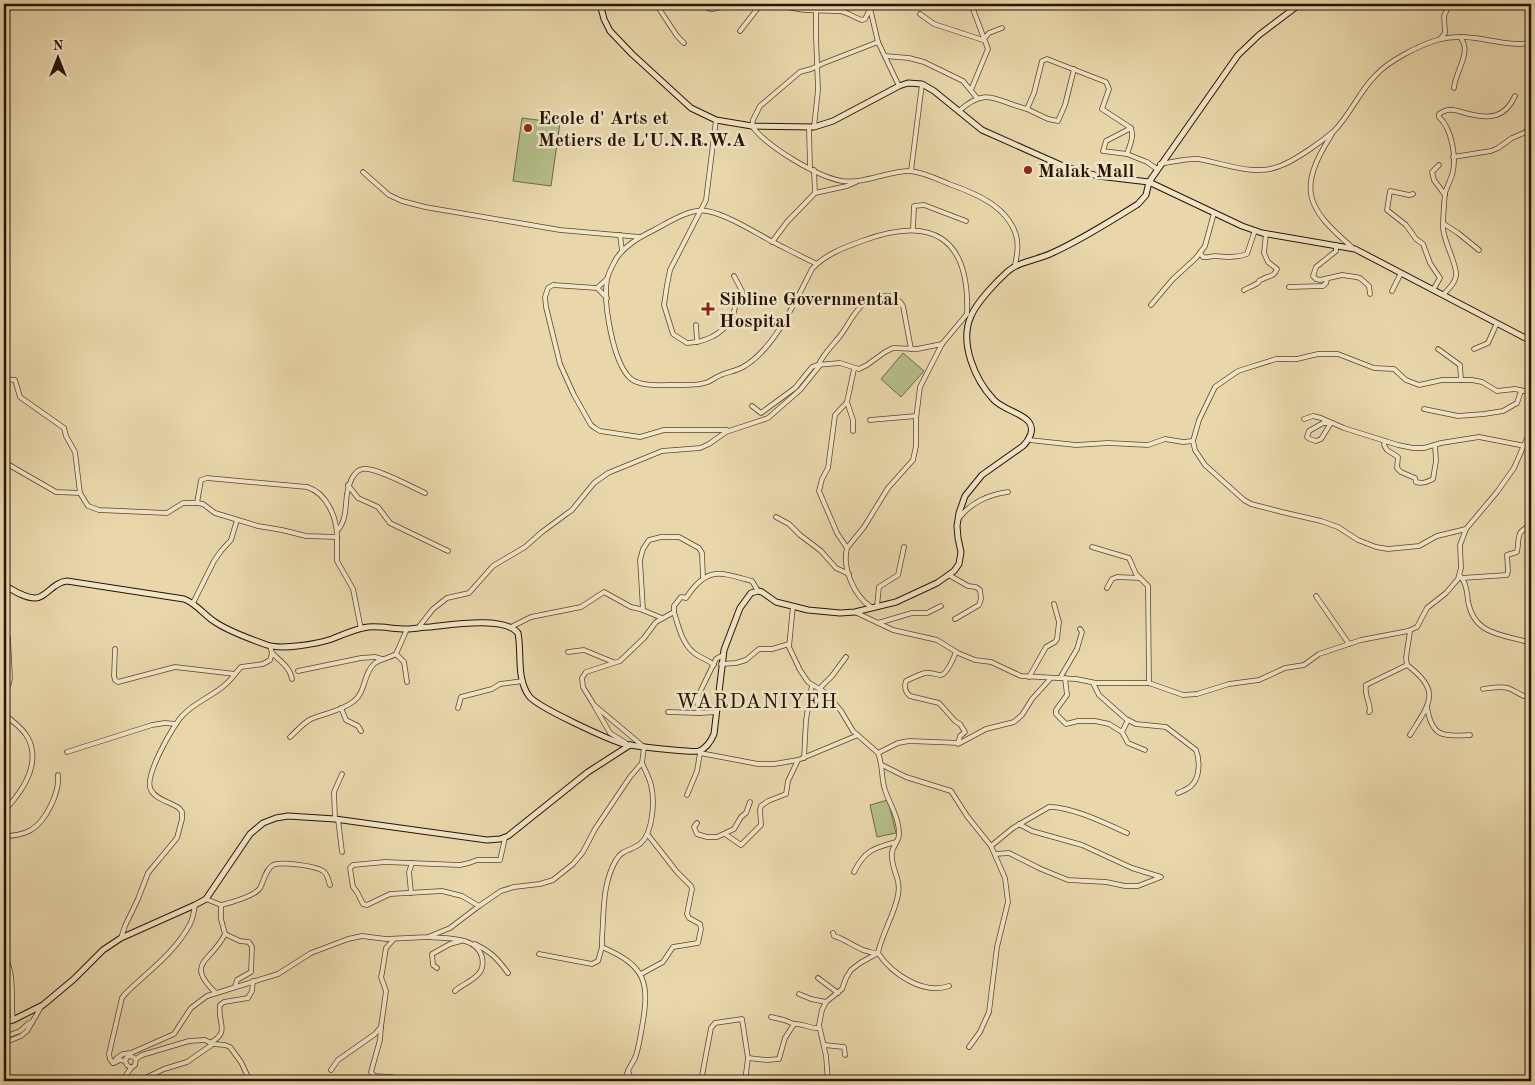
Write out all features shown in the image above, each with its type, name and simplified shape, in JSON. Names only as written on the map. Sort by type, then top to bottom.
[{"type":"street","points":[[600,4],[610,31],[632,54],[691,108],[716,120],[752,126],[812,127],[833,121],[899,86],[908,83],[922,84],[934,91],[987,133],[1063,166],[1098,176],[1149,182],[1214,213],[1266,234],[1354,249],[1531,341]]},
{"type":"street","points":[[656,4],[677,36],[684,43]]},
{"type":"street","points":[[700,4],[708,9],[715,9],[724,4]]},
{"type":"street","points":[[740,31],[761,4]]},
{"type":"street","points":[[778,4],[789,8],[816,12],[842,11],[862,20],[865,19],[869,11]]},
{"type":"street","points":[[814,4],[818,66],[818,90],[812,127],[812,169],[815,193]]},
{"type":"street","points":[[842,11],[846,8],[846,4]]},
{"type":"street","points":[[869,4],[869,11],[878,42],[899,86]]},
{"type":"street","points":[[971,4],[983,40],[987,45],[987,52],[971,90]]},
{"type":"street","points":[[874,607],[856,594],[849,574],[846,556],[847,548],[864,527],[888,488],[913,460],[916,446],[916,416],[920,387],[942,344],[1004,274],[1015,266],[1053,253],[1138,204],[1146,195],[1149,182],[1159,167],[1238,55],[1259,35],[1300,4]]},
{"type":"street","points":[[1439,40],[1445,33],[1444,16],[1448,7]]},
{"type":"street","points":[[920,14],[934,24],[983,40]]},
{"type":"street","points":[[983,40],[989,33],[1002,28]]},
{"type":"street","points":[[1454,88],[1454,80],[1461,66],[1465,48],[1464,42],[1460,37]]},
{"type":"street","points":[[1354,249],[1318,214],[1310,192],[1317,159],[1334,130],[1364,89],[1379,72],[1400,58],[1426,44],[1439,40],[1460,37],[1519,44],[1531,43]]},
{"type":"street","points":[[752,126],[758,108],[800,72],[878,42]]},
{"type":"street","points":[[884,56],[909,58],[924,62],[963,81],[976,98]]},
{"type":"street","points":[[1027,109],[1034,93],[1042,61],[1047,59],[1106,82],[1109,89],[1102,109],[1131,128],[1132,141],[1127,154]]},
{"type":"street","points":[[958,111],[976,98],[989,97],[1027,109],[1048,119],[1058,120],[1065,105],[1074,69]]},
{"type":"street","points":[[911,171],[922,84]]},
{"type":"street","points":[[1443,295],[1453,284],[1457,275],[1446,243],[1444,224],[1445,195],[1452,176],[1453,158],[1451,141],[1439,114],[1456,109],[1469,114],[1500,115],[1515,96]]},
{"type":"street","points":[[716,120],[707,195],[701,211],[670,270],[664,305],[673,334],[687,343],[697,342],[717,335],[723,330],[732,316],[735,302],[742,301],[742,291],[734,276]]},
{"type":"street","points":[[752,126],[769,142],[812,169],[837,180],[857,181]]},
{"type":"street","points":[[1453,158],[1498,148],[1512,138],[1526,132],[1529,126]]},
{"type":"street","points":[[1131,128],[1106,140],[1102,150],[1104,152],[1127,154],[1159,167],[1193,159],[1245,169],[1276,168],[1304,154],[1334,130]]},
{"type":"street","points":[[1439,165],[1432,172],[1434,180],[1445,195]]},
{"type":"street","points":[[772,242],[787,222],[815,193],[891,173],[911,171],[954,185],[991,203],[1009,222],[1016,236],[1018,247],[1015,266]]},
{"type":"street","points":[[363,172],[394,198],[425,207],[547,228],[640,236]]},
{"type":"street","points":[[1413,194],[1390,191],[1387,210],[1406,225],[1425,248],[1428,260],[1440,278],[1433,290]]},
{"type":"street","points":[[913,230],[912,210],[914,206],[919,205],[924,205],[966,221]]},
{"type":"street","points":[[714,665],[707,659],[692,652],[684,641],[674,612],[674,606],[681,597],[686,598],[702,578],[716,574],[726,574],[752,581],[758,591],[776,602],[831,613],[855,612],[896,602],[915,594],[937,583],[957,568],[961,555],[958,538],[958,520],[963,501],[976,482],[987,471],[1024,446],[1029,440],[1032,429],[1029,422],[1023,417],[1004,408],[994,400],[975,371],[968,342],[969,315],[964,282],[954,250],[946,241],[938,236],[913,230],[898,230],[854,244],[817,264],[778,330],[761,353],[743,367],[702,384],[645,384],[631,378],[615,349],[611,335],[607,280],[615,260],[622,251],[640,236],[676,218],[707,211],[733,221],[817,264]]},
{"type":"street","points":[[1151,305],[1173,279],[1200,253],[1206,243],[1214,213]]},
{"type":"street","points":[[1444,224],[1479,250]]},
{"type":"street","points":[[1200,253],[1203,257],[1207,258],[1212,256],[1235,258],[1247,254],[1255,230]]},
{"type":"street","points":[[1244,290],[1276,273],[1277,269],[1268,262],[1264,253],[1266,234]]},
{"type":"street","points":[[620,235],[622,251]]},
{"type":"street","points":[[1336,245],[1336,251],[1316,267],[1313,276],[1316,279],[1327,279],[1342,275],[1360,278],[1369,286],[1370,294]]},
{"type":"street","points":[[1392,291],[1401,273]]},
{"type":"street","points":[[1289,286],[1322,286],[1326,283],[1327,279]]},
{"type":"street","points":[[597,288],[607,280]]},
{"type":"street","points":[[607,298],[597,288],[553,285],[548,288],[545,297],[560,364],[574,395],[591,425],[600,431],[640,437],[664,430],[729,430],[761,421],[772,415],[800,390],[857,310],[868,300],[880,296],[894,297],[903,306],[910,349]]},
{"type":"street","points":[[1474,349],[1488,343],[1497,323]]},
{"type":"street","points":[[696,324],[697,342]]},
{"type":"street","points":[[752,406],[762,413],[798,385],[812,367],[820,364],[845,364],[854,369],[867,365],[893,348],[910,349],[942,344]]},
{"type":"street","points":[[1438,349],[1460,364],[1461,380]]},
{"type":"street","points":[[1466,530],[1437,536],[1419,546],[1388,549],[1376,548],[1358,540],[1338,527],[1252,504],[1244,500],[1205,465],[1195,450],[1193,441],[1199,420],[1215,387],[1238,371],[1269,361],[1297,359],[1318,354],[1338,354],[1374,368],[1394,369],[1406,380],[1419,385],[1438,380],[1461,380],[1482,382],[1497,390],[1529,392]]},
{"type":"street","points":[[853,431],[853,420],[847,402],[854,369]]},
{"type":"street","points":[[4,379],[15,380],[20,397],[64,428],[66,436],[75,452],[80,493],[88,506],[104,510],[167,513],[183,503],[197,503],[203,504],[215,513],[237,520],[302,535],[337,537]]},
{"type":"street","points":[[1531,385],[1529,392],[1531,403],[1528,436],[1525,446],[1510,476],[1466,530],[1460,545],[1461,577],[1475,622],[1486,630],[1531,643]]},
{"type":"street","points":[[1424,409],[1445,412],[1452,416],[1503,411],[1517,404],[1521,390]]},
{"type":"street","points":[[847,402],[834,415],[828,468],[822,479],[819,494],[839,536],[847,548]]},
{"type":"street","points":[[870,420],[916,416]]},
{"type":"street","points":[[1304,419],[1313,416],[1384,441],[1413,448],[1424,448],[1479,438],[1525,446]]},
{"type":"street","points":[[1331,422],[1321,439],[1316,441],[1310,440],[1307,437],[1309,431],[1316,426],[1331,422]]},
{"type":"street","points":[[418,628],[433,609],[447,598],[470,593],[493,566],[525,547],[538,535],[565,516],[594,483],[608,473],[663,451],[700,448],[729,430]]},
{"type":"street","points":[[1029,440],[1076,446],[1108,444],[1148,445],[1165,439],[1193,441]]},
{"type":"street","points":[[1384,441],[1386,450],[1398,457],[1397,468],[1420,483],[1433,479],[1436,462],[1435,445]]},
{"type":"street","points":[[4,462],[56,492],[80,493]]},
{"type":"street","points":[[337,530],[343,524],[348,485],[358,471],[364,469],[375,471],[425,493]]},
{"type":"street","points":[[197,503],[201,480],[207,478],[307,487],[318,492],[335,518],[338,564],[353,589],[361,629]]},
{"type":"street","points":[[348,485],[358,498],[378,508],[390,523],[448,551]]},
{"type":"street","points":[[958,520],[962,514],[980,501],[1008,492]]},
{"type":"street","points":[[776,517],[789,524],[821,551],[836,568],[849,574]]},
{"type":"street","points":[[193,603],[214,561],[231,540],[237,520]]},
{"type":"street","points":[[855,612],[902,632],[937,640],[956,652],[975,660],[991,662],[1014,673],[1029,677],[1063,678],[1093,683],[1149,682],[1178,695],[1197,694],[1229,684],[1259,680],[1285,668],[1304,665],[1318,654],[1370,637],[1410,631],[1417,627],[1427,608],[1446,593],[1461,577],[1507,575],[1507,556],[1517,552],[1518,535],[1523,529],[1531,525]]},
{"type":"street","points":[[643,610],[640,560],[643,549],[649,540],[661,537],[679,537],[700,548],[702,553],[702,578]]},
{"type":"street","points":[[1092,547],[1129,558],[1135,572],[1149,589],[1149,682]]},
{"type":"street","points":[[874,607],[879,587],[898,575],[904,548]]},
{"type":"street","points":[[949,575],[968,586],[976,587],[980,590],[981,594],[979,605],[955,619]]},
{"type":"street","points":[[1107,588],[1112,578],[1140,578]]},
{"type":"street","points":[[4,585],[29,597],[38,598],[56,584],[67,581],[174,597],[193,603],[225,628],[271,648],[288,668],[292,679]]},
{"type":"street","points":[[687,796],[696,771],[699,752],[708,744],[714,734],[723,655],[740,608],[752,593],[758,591]]},
{"type":"street","points":[[511,627],[531,617],[581,607],[604,592],[631,608],[643,610],[662,618]]},
{"type":"street","points":[[1316,596],[1350,644]]},
{"type":"street","points":[[1029,677],[1046,647],[1057,639],[1058,619],[1054,604]]},
{"type":"street","points":[[793,606],[788,644],[791,652],[806,679],[812,685],[820,688],[841,711],[858,735],[878,753],[882,765],[885,790],[898,825],[899,838],[891,852],[899,884],[898,897],[878,953],[851,970],[842,988],[826,1002],[820,1016],[819,1028],[824,1046],[828,1081]]},
{"type":"street","points":[[878,623],[912,613],[927,613],[941,606]]},
{"type":"street","points":[[630,745],[610,733],[583,687],[582,678],[586,672],[620,661],[656,622],[674,612]]},
{"type":"street","points":[[271,648],[320,642],[361,629],[379,627],[418,628],[495,623],[511,627],[519,637],[520,671],[531,698],[542,707],[616,741],[630,745],[699,752],[758,764],[774,764],[804,758],[858,735]]},
{"type":"street","points":[[290,738],[310,720],[341,708],[358,697],[368,672],[373,665],[382,659],[396,654],[406,628]]},
{"type":"street","points":[[1080,629],[1082,632],[1078,649],[1063,678],[1067,695],[1056,710],[1056,714],[1066,724],[1078,721],[1096,721],[1116,727],[1122,732],[1128,743],[1145,750]]},
{"type":"street","points":[[1410,631],[1406,658],[1407,665],[1423,678],[1428,685],[1427,707],[1429,719],[1440,734],[1470,735]]},
{"type":"street","points":[[4,691],[9,684],[10,678],[8,638]]},
{"type":"street","points":[[721,664],[746,660],[759,649],[772,649],[788,644]]},
{"type":"street","points":[[121,938],[124,926],[142,890],[148,873],[177,838],[181,824],[182,812],[179,808],[156,796],[149,786],[152,772],[176,724],[190,708],[218,690],[241,667],[267,663],[272,657],[271,648]]},
{"type":"street","points":[[115,649],[114,676],[118,682],[175,667],[235,674]]},
{"type":"street","points":[[568,652],[584,650],[613,662]]},
{"type":"street","points":[[956,652],[953,662],[941,675],[922,674],[906,681],[904,684],[910,696],[939,703],[960,724],[965,732],[960,736],[958,744]]},
{"type":"street","points":[[396,654],[404,662],[407,682]]},
{"type":"street","points":[[699,713],[698,698],[716,659],[723,655]]},
{"type":"street","points":[[298,671],[361,658],[375,657],[382,659]]},
{"type":"street","points":[[820,688],[846,657]]},
{"type":"street","points":[[1366,686],[1407,665]]},
{"type":"street","points":[[878,753],[901,742],[909,741],[958,744],[986,729],[1017,720],[1051,678]]},
{"type":"street","points":[[458,708],[461,697],[492,689],[500,684],[523,681]]},
{"type":"street","points":[[1362,682],[1366,686]]},
{"type":"street","points":[[1093,683],[1100,695],[1128,720],[1136,724],[1166,727],[1196,750],[1199,764],[1197,778],[1192,786],[1178,793]]},
{"type":"street","points":[[804,758],[806,720],[812,685]]},
{"type":"street","points":[[1366,686],[1365,694],[1370,705],[1369,712]]},
{"type":"street","points":[[1483,689],[1508,688],[1531,698]]},
{"type":"street","points":[[594,705],[644,746]]},
{"type":"street","points":[[1410,735],[1427,707]]},
{"type":"street","points":[[341,708],[346,720],[358,726],[361,731]]},
{"type":"street","points":[[668,712],[717,712]]},
{"type":"street","points":[[4,714],[24,732],[32,753],[28,778],[15,799],[4,811]]},
{"type":"street","points":[[1122,732],[1128,720]]},
{"type":"street","points":[[68,752],[152,725],[176,724]]},
{"type":"street","points":[[4,1022],[13,1020],[43,1005],[74,979],[103,950],[121,938],[206,899],[250,834],[263,822],[288,816],[337,819],[487,840],[505,838],[588,772],[630,745]]},
{"type":"street","points":[[539,954],[592,964],[598,961],[602,947],[604,896],[611,870],[616,858],[639,845],[648,835],[652,817],[652,790],[642,763],[644,746]]},
{"type":"street","points":[[725,834],[741,845],[761,825],[761,806],[786,794],[788,781],[798,760]]},
{"type":"street","points":[[428,937],[450,928],[495,895],[507,889],[540,884],[560,876],[580,856],[595,829],[630,777],[642,763]]},
{"type":"street","points":[[882,765],[906,777],[950,791],[991,846],[1006,878],[1008,902],[997,947],[989,1012],[980,1032],[969,1047]]},
{"type":"street","points":[[342,774],[334,792],[342,852]]},
{"type":"street","points":[[4,836],[18,835],[33,829],[43,817],[56,794],[58,775]]},
{"type":"street","points":[[697,824],[694,827],[697,834],[707,837],[725,834],[734,829],[741,817],[746,814],[750,802]]},
{"type":"street","points":[[991,846],[1019,824],[1052,806],[1093,819],[1127,833]]},
{"type":"street","points":[[995,854],[1009,853],[1068,880],[1138,886],[1161,877],[1132,868],[1082,845],[1032,831],[1019,824]]},
{"type":"street","points":[[641,974],[663,962],[673,947],[698,943],[702,927],[689,918],[687,914],[692,889],[690,883],[677,872],[648,835]]},
{"type":"street","points":[[479,906],[462,896],[447,892],[390,894],[367,905],[363,904],[353,887],[350,868],[353,865],[385,862],[465,864],[477,860],[500,860],[505,838]]},
{"type":"street","points":[[854,872],[860,860],[867,852],[896,842]]},
{"type":"street","points":[[206,899],[221,905],[257,892],[271,866],[277,864],[321,870],[327,876],[330,885]]},
{"type":"street","points":[[411,893],[409,872],[412,864]]},
{"type":"street","points":[[113,1063],[109,1057],[122,998],[180,940],[190,923],[195,905]]},
{"type":"street","points":[[216,993],[204,981],[200,972],[201,966],[225,934],[220,918],[221,905]]},
{"type":"street","points":[[833,933],[834,936],[853,946],[878,953],[898,973],[920,985],[936,988],[949,986]]},
{"type":"street","points":[[225,934],[249,942],[252,946],[252,972],[237,980],[235,986]]},
{"type":"street","points":[[113,1063],[122,1054],[131,1053],[161,1038],[171,1036],[191,1008],[202,999],[247,982],[278,974],[311,953],[348,939],[362,936],[394,939],[428,937],[463,941],[478,948],[483,958],[479,974],[455,991]]},
{"type":"street","points":[[394,939],[386,948],[381,977],[386,990],[380,1040],[371,1072],[374,1076],[391,1077],[406,1081]]},
{"type":"street","points":[[437,968],[433,965],[432,954],[450,944],[468,940],[486,950],[501,962],[508,973]]},
{"type":"street","points":[[602,947],[628,960],[635,966],[641,974],[646,997],[637,1052],[624,1081]]},
{"type":"street","points":[[4,955],[9,967],[12,984],[13,1020]]},
{"type":"street","points":[[818,978],[838,993]]},
{"type":"street","points":[[139,1081],[187,1062],[219,1038],[222,1034],[220,1005],[224,1002],[248,998],[252,991],[253,981]]},
{"type":"street","points":[[247,982],[252,991]]},
{"type":"street","points":[[798,994],[826,1002]]},
{"type":"street","points":[[4,1042],[21,1036],[27,1031],[43,1005]]},
{"type":"street","points":[[770,1017],[813,1029],[819,1028]]},
{"type":"street","points":[[701,1081],[711,1028],[715,1023],[742,1019],[748,1058],[745,1081]]},
{"type":"street","points":[[4,1037],[20,1031],[32,1022]]},
{"type":"street","points":[[748,1058],[779,1059],[785,1038],[794,1024]]},
{"type":"street","points":[[331,1070],[338,1060],[375,1034],[381,1027]]},
{"type":"street","points":[[122,1081],[135,1065],[136,1059],[142,1055],[189,1041],[205,1040],[230,1047],[242,1062],[250,1081]]},
{"type":"street","points":[[824,1046],[844,1047],[845,1055]]},
{"type":"street","points":[[125,1061],[131,1056],[136,1059]]},
{"type":"street","points":[[113,1063],[120,1060],[125,1061]]},
{"type":"street","points":[[125,1061],[131,1068]]},
{"type":"street","points":[[628,1071],[632,1081]]},
{"type":"green space","points":[[522,118],[560,123],[551,186],[513,181]]},
{"type":"green space","points":[[903,353],[924,371],[901,397],[881,379]]},
{"type":"green space","points":[[888,800],[896,833],[877,837],[870,805]]},
{"type":"place","name":"Ecole d' Arts et Metiers de L'U.N.R.W.A","points":[[528,128]]},
{"type":"place","name":"Malak Mall","points":[[1028,170]]},
{"type":"place","name":"Sibline Governmental Hospital","points":[[708,309]]},
{"type":"district","name":"WARDANIYEH","points":[[757,701]]}]
